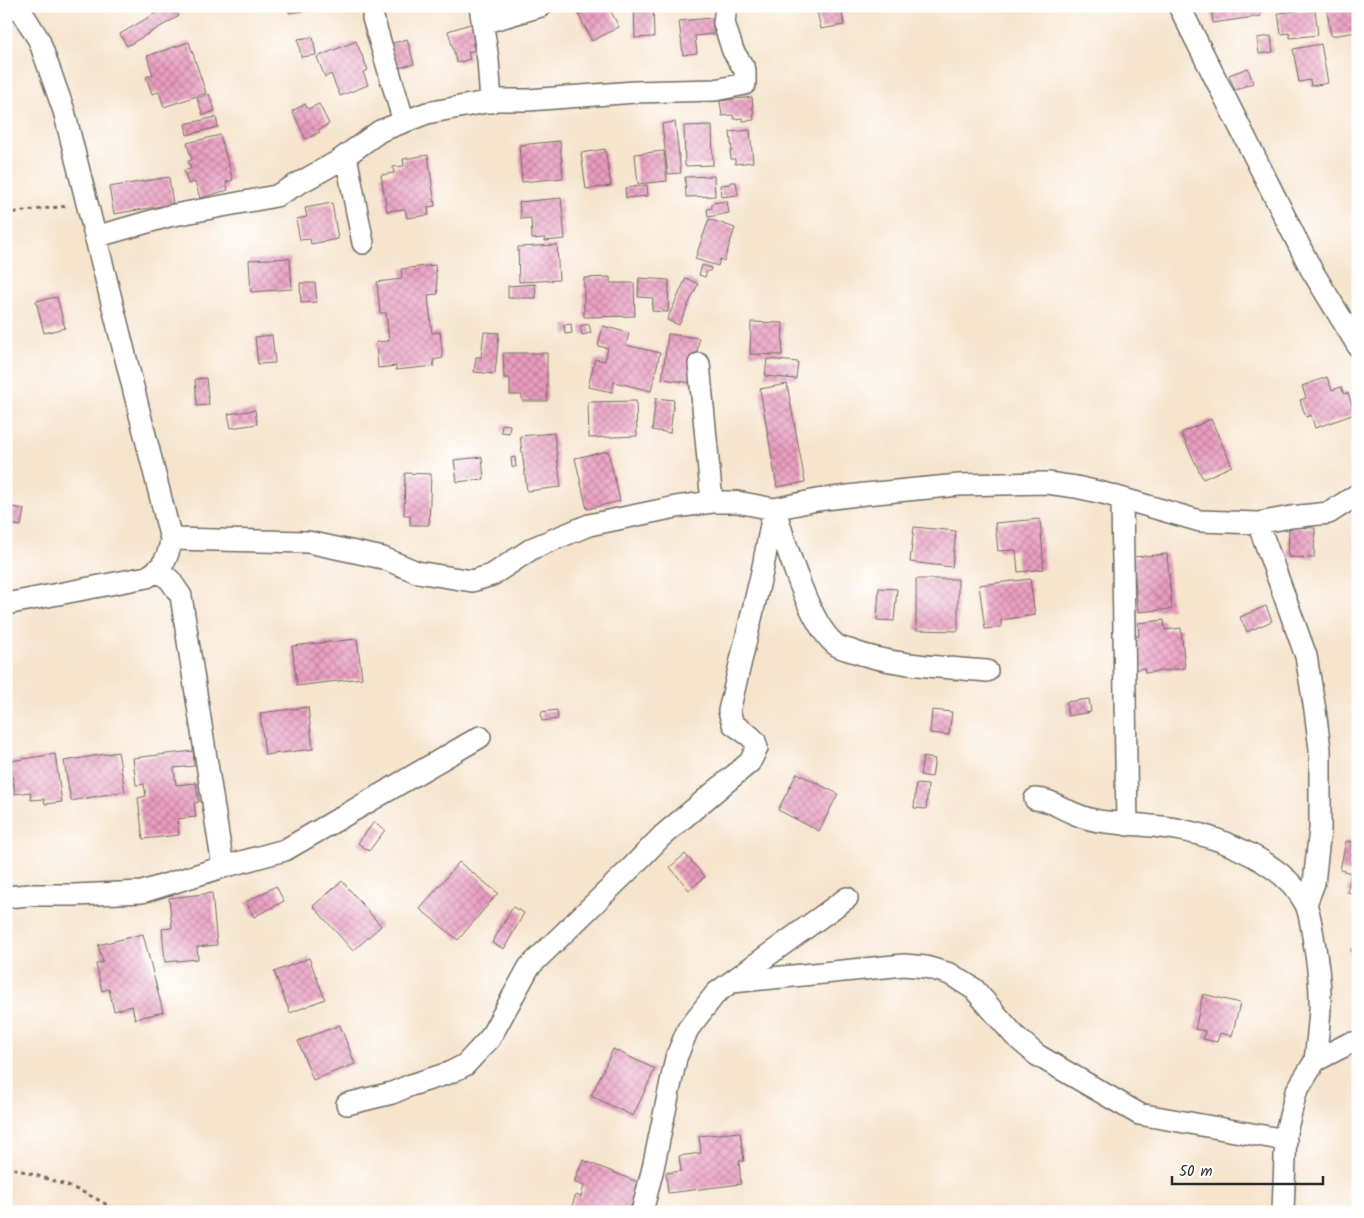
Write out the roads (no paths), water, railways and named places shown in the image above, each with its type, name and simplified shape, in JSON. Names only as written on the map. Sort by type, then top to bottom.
[{"type":"street","points":[[6,604],[148,577],[158,571],[166,562],[170,551],[170,539],[64,111],[39,40],[18,6]]},
{"type":"street","points":[[491,102],[482,15],[540,6]]},
{"type":"street","points":[[95,237],[169,216],[276,196],[346,156],[380,131],[427,113],[497,100],[528,100],[635,92],[715,90],[745,84],[745,70],[733,51],[724,23],[726,6]]},
{"type":"street","points":[[1179,6],[1311,269],[1358,346]]},
{"type":"street","points":[[373,18],[404,122]]},
{"type":"street","points":[[346,156],[363,243]]},
{"type":"street","points":[[700,364],[712,502]]},
{"type":"street","points":[[170,539],[308,542],[383,558],[417,572],[472,581],[492,575],[533,548],[589,525],[676,506],[712,502],[737,502],[774,509],[817,500],[959,485],[1047,483],[1076,487],[1200,521],[1258,523],[1329,512],[1358,494]]},
{"type":"street","points":[[1122,499],[1127,825]]},
{"type":"street","points":[[774,509],[796,573],[810,606],[827,638],[836,646],[869,658],[987,672]]},
{"type":"street","points":[[347,1104],[392,1093],[411,1085],[449,1074],[465,1065],[490,1038],[528,967],[662,836],[750,762],[757,748],[755,741],[733,724],[729,711],[774,509]]},
{"type":"street","points":[[1258,523],[1306,656],[1316,710],[1320,749],[1320,829],[1314,883],[1306,904]]},
{"type":"street","points":[[158,571],[170,580],[181,596],[223,867]]},
{"type":"street","points":[[6,897],[142,892],[285,850],[480,737]]},
{"type":"street","points":[[1035,800],[1046,800],[1071,813],[1096,821],[1183,830],[1218,840],[1259,859],[1280,872],[1293,885],[1306,904],[1319,971],[1320,1006],[1315,1061],[1296,1092],[1286,1132],[1283,1212]]},
{"type":"street","points":[[642,1212],[676,1058],[688,1029],[716,993],[847,898]]},
{"type":"street","points":[[732,982],[904,965],[926,967],[950,974],[974,989],[1015,1036],[1038,1055],[1139,1114],[1286,1140]]},
{"type":"street","points":[[1315,1061],[1348,1044],[1358,1042]]}]
